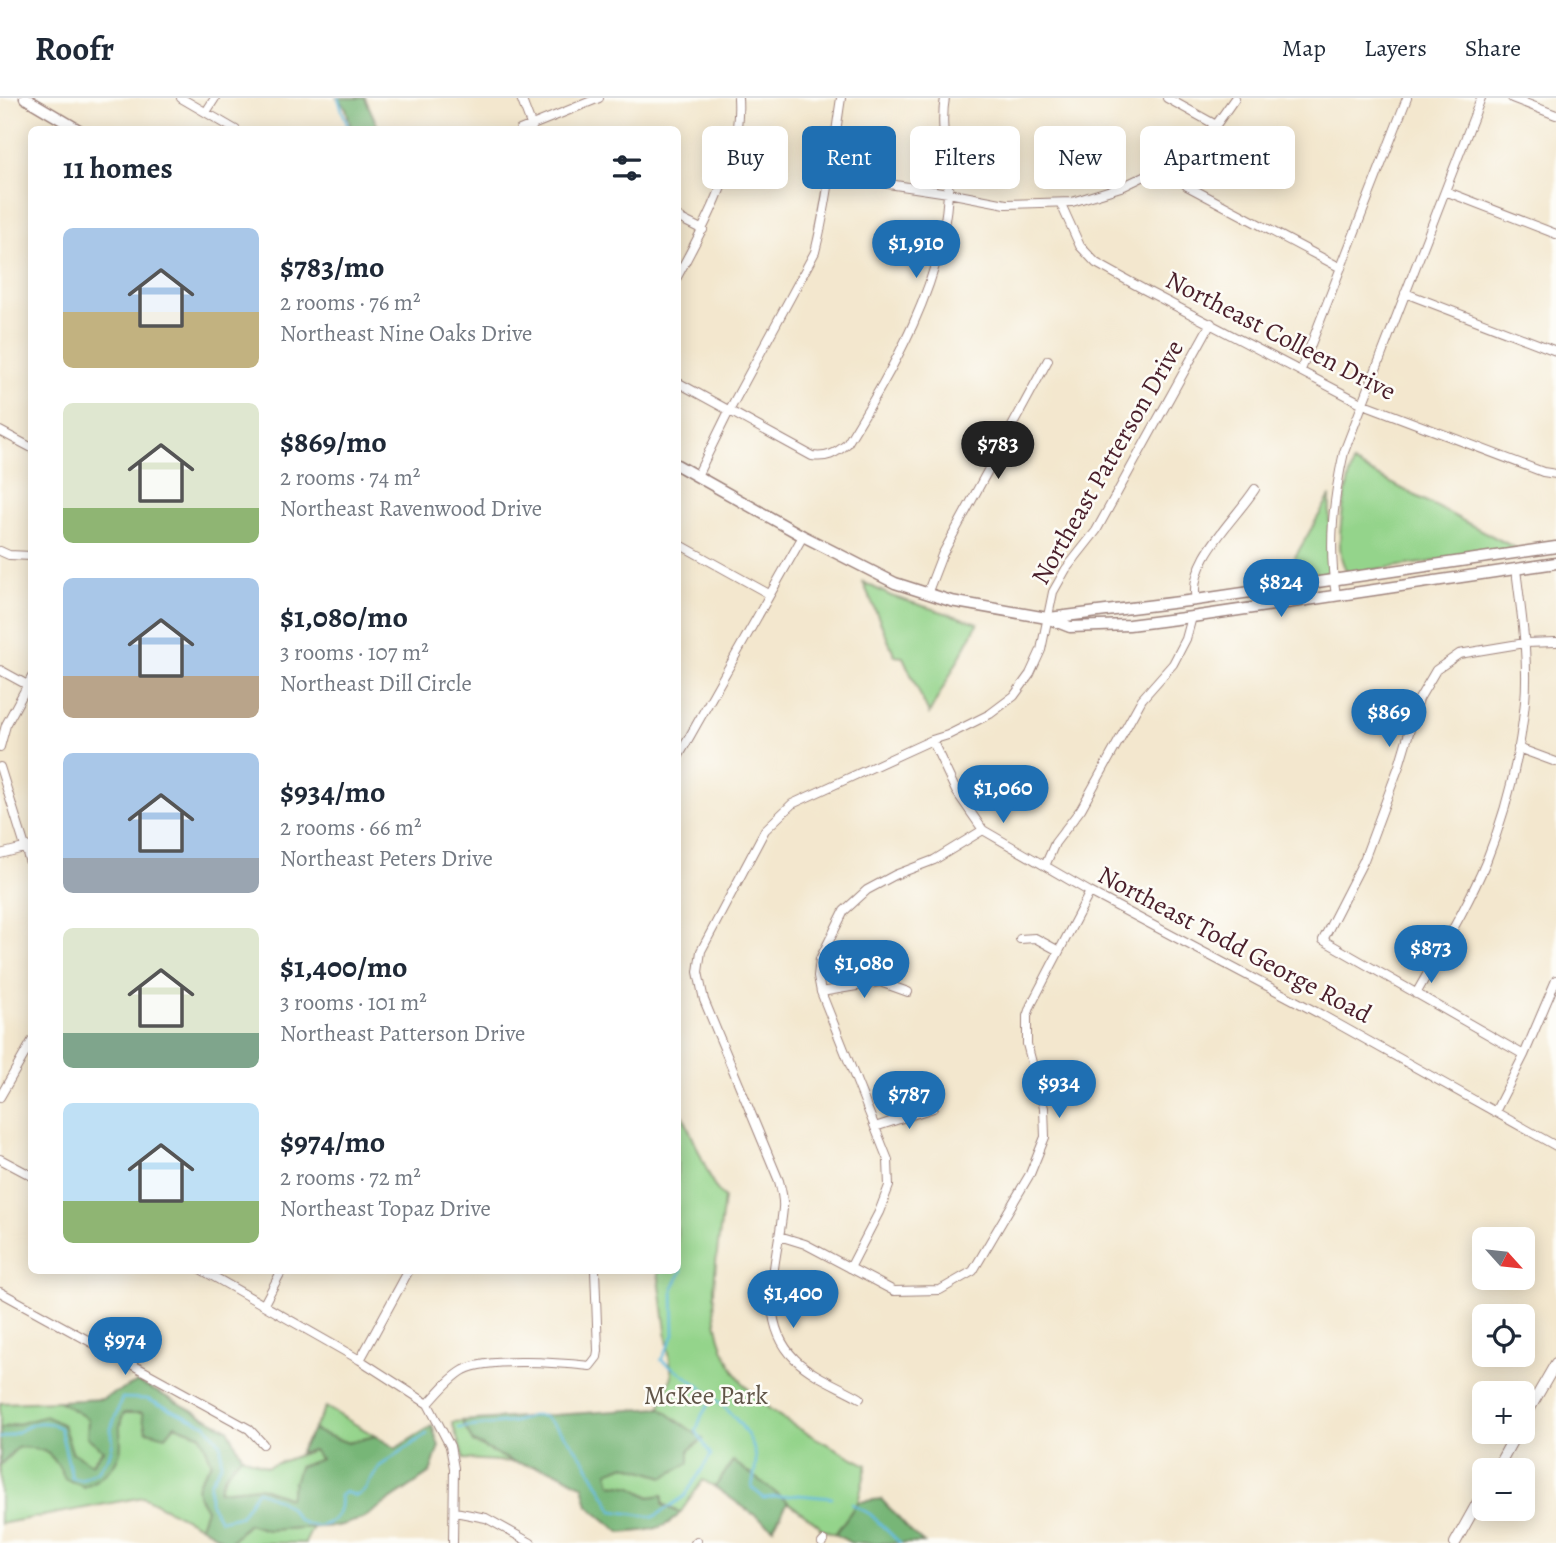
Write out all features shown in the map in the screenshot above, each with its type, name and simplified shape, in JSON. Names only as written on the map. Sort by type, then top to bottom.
[{"type":"main road","points":[[25,98],[72,126]]},
{"type":"main road","points":[[681,467],[803,536],[895,583],[951,601],[1047,618],[1070,627],[1129,625],[1192,617],[1556,563]]},
{"type":"main road","points":[[1047,618],[1196,600],[1556,547]]},
{"type":"street","points":[[181,98],[229,126]]},
{"type":"street","points":[[206,112],[215,98]]},
{"type":"street","points":[[521,98],[532,126]]},
{"type":"street","points":[[534,126],[599,98]]},
{"type":"street","points":[[681,270],[703,230],[727,168],[739,111],[738,98]]},
{"type":"street","points":[[836,126],[841,98]]},
{"type":"street","points":[[681,384],[812,456],[824,458],[847,444],[865,415],[926,297],[941,242],[948,193],[942,111],[945,98]]},
{"type":"street","points":[[1167,98],[1216,125],[1235,98]]},
{"type":"street","points":[[1336,595],[1332,511],[1344,452],[1481,98]]},
{"type":"street","points":[[1512,98],[1556,115]]},
{"type":"street","points":[[1301,370],[1404,99]]},
{"type":"street","points":[[896,185],[1006,204],[1061,204],[1082,200],[1140,178]]},
{"type":"street","points":[[697,475],[816,252],[827,189]]},
{"type":"street","points":[[1193,189],[1341,268]]},
{"type":"street","points":[[1446,191],[1556,233]]},
{"type":"street","name":"Northeast Colleen Drive","points":[[1061,204],[1080,247],[1096,263],[1361,403],[1543,472],[1556,474]]},
{"type":"street","points":[[681,219],[703,230]]},
{"type":"street","points":[[1405,293],[1556,351]]},
{"type":"street","name":"Northeast Patterson Drive","points":[[860,1398],[805,1367],[786,1349],[777,1331],[771,1293],[783,1205],[779,1181],[704,1000],[698,972],[701,951],[765,830],[792,804],[990,715],[1014,696],[1030,674],[1041,650],[1053,592],[1066,569],[1096,531],[1211,323]]},
{"type":"street","points":[[928,594],[942,555],[1048,360]]},
{"type":"street","points":[[0,431],[28,446]]},
{"type":"street","points":[[1196,600],[1195,580],[1203,559],[1255,489]]},
{"type":"street","points":[[681,752],[803,536]]},
{"type":"street","points":[[681,545],[769,594]]},
{"type":"street","points":[[0,551],[9,555],[28,556]]},
{"type":"street","points":[[1416,994],[1460,916],[1486,862],[1502,816],[1518,748],[1525,700],[1525,643],[1516,569]]},
{"type":"street","points":[[1045,866],[1055,843],[1082,809],[1142,698],[1173,664],[1186,639],[1192,617]]},
{"type":"street","points":[[1524,1055],[1323,940],[1364,860],[1399,766],[1419,699],[1436,670],[1459,654],[1525,643],[1556,642]]},
{"type":"street","points":[[0,670],[28,682]]},
{"type":"street","points":[[0,747],[6,725],[28,686]]},
{"type":"street","name":"Northeast Todd George Road","points":[[932,740],[956,791],[983,830],[1090,892],[1320,1014],[1556,1146]]},
{"type":"street","points":[[1518,748],[1556,762]]},
{"type":"street","points":[[0,767],[28,847],[0,854]]},
{"type":"street","points":[[850,1268],[879,1212],[888,1186],[888,1160],[821,992],[818,976],[820,959],[844,911],[867,890],[895,875],[934,860],[983,830]]},
{"type":"street","points":[[779,1236],[805,1244],[894,1291],[940,1290],[973,1271],[1030,1174],[1045,1136],[1041,1093],[1027,1044],[1027,1016],[1090,892]]},
{"type":"street","points":[[1020,939],[1035,938],[1059,951]]},
{"type":"street","points":[[1495,1112],[1524,1055],[1556,979]]},
{"type":"street","points":[[821,992],[880,982],[908,992]]},
{"type":"street","points":[[0,1097],[28,1048]]},
{"type":"street","points":[[1041,1093],[1078,1085]]},
{"type":"street","points":[[875,1127],[933,1108]]},
{"type":"street","points":[[0,1159],[28,1174]]},
{"type":"street","points":[[209,1274],[360,1360],[428,1404],[445,1433],[454,1468],[453,1543]]},
{"type":"street","points":[[264,1304],[280,1274]]},
{"type":"street","points":[[360,1360],[407,1274]]},
{"type":"street","points":[[428,1404],[456,1375],[471,1367],[528,1362],[590,1366],[598,1351],[595,1274]]},
{"type":"street","points":[[0,1292],[249,1430],[263,1444]]},
{"type":"street","points":[[1535,1399],[1556,1363]]},
{"type":"street","points":[[455,1512],[486,1518],[531,1543]]},
{"type":"street","points":[[1455,1543],[1472,1513]]},
{"type":"green space","points":[[337,98],[365,98],[378,126],[350,126],[346,108]]},
{"type":"green space","points":[[1353,463],[1519,550],[1349,573],[1343,564],[1340,536]]},
{"type":"green space","points":[[1330,496],[1328,573],[1322,578],[1279,585]]},
{"type":"green space","points":[[863,582],[891,596],[978,623],[929,714],[903,657],[895,656]]},
{"type":"green space","name":"McKee Park","points":[[681,1111],[714,1186],[724,1198],[714,1294],[717,1329],[727,1358],[742,1382],[785,1420],[867,1465],[858,1502],[835,1534],[820,1528],[733,1462],[715,1487],[703,1480],[680,1513],[632,1487],[611,1484],[607,1472],[625,1465],[664,1477],[689,1450],[703,1440],[660,1408],[672,1376],[658,1274],[681,1274]]},
{"type":"green space","points":[[138,1382],[228,1429],[242,1456],[222,1481],[219,1491],[259,1487],[289,1498],[299,1467],[321,1459],[313,1450],[299,1453],[313,1430],[348,1443],[375,1436],[396,1448],[432,1426],[439,1446],[430,1473],[362,1519],[338,1526],[267,1530],[248,1524],[229,1543],[200,1526],[206,1509],[197,1490],[212,1463],[201,1435],[175,1425],[166,1436],[146,1431],[142,1413],[124,1413],[120,1425],[121,1447],[118,1458],[106,1473],[84,1487],[65,1479],[53,1458],[36,1448],[18,1447],[0,1465],[0,1429],[46,1416],[63,1425],[72,1452],[92,1464],[103,1450],[87,1437],[88,1419],[59,1401],[102,1399]]},
{"type":"green space","points":[[59,1401],[89,1419],[103,1449],[91,1464],[72,1452],[63,1425],[15,1424],[0,1429],[0,1403]]},
{"type":"green space","points":[[326,1407],[375,1436],[348,1443],[313,1430]]},
{"type":"green space","points":[[660,1408],[703,1439],[689,1450],[689,1463],[664,1477],[625,1465],[608,1472],[611,1484],[632,1487],[649,1497],[663,1495],[663,1505],[680,1513],[661,1527],[621,1533],[588,1506],[583,1486],[553,1470],[513,1462],[473,1442],[462,1421]]},
{"type":"green space","points":[[124,1412],[142,1413],[201,1435],[212,1464],[198,1496],[206,1509],[200,1526],[143,1497],[0,1524],[0,1465],[18,1447],[36,1448],[48,1453],[65,1479],[120,1452],[118,1423]]},
{"type":"green space","points":[[462,1421],[473,1442],[513,1462],[464,1459],[452,1422]]},
{"type":"green space","points":[[313,1450],[321,1459],[290,1498],[259,1487],[218,1491],[231,1465],[242,1456],[267,1467]]},
{"type":"green space","points":[[733,1461],[788,1502],[773,1528],[715,1487]]},
{"type":"green space","points":[[881,1499],[924,1543],[851,1543],[835,1534],[858,1502]]},
{"type":"green space","points":[[248,1524],[268,1530],[313,1527],[305,1543],[229,1543]]},
{"type":"waterway","points":[[338,98],[348,126]]},
{"type":"waterway","points":[[681,1268],[681,1273]]},
{"type":"waterway","points":[[680,1274],[673,1287],[674,1335],[661,1360],[719,1402],[745,1431],[753,1445],[756,1460],[752,1488],[764,1498],[799,1495],[832,1498]]},
{"type":"waterway","points":[[459,1428],[543,1416],[566,1436],[575,1448],[613,1511],[654,1517],[685,1496],[711,1455],[696,1431],[713,1397]]},
{"type":"waterway","points":[[0,1438],[35,1424],[50,1424],[60,1428],[72,1478],[81,1480],[98,1471],[109,1456],[113,1442],[111,1429],[122,1398],[147,1399],[206,1425],[221,1444],[221,1465],[210,1483],[210,1502],[220,1520],[240,1516],[257,1491],[283,1503],[299,1520],[316,1526],[335,1518],[340,1496],[345,1492],[356,1496],[363,1492],[380,1466],[427,1434]]},
{"type":"waterway","points":[[852,1504],[870,1514],[900,1543]]}]
